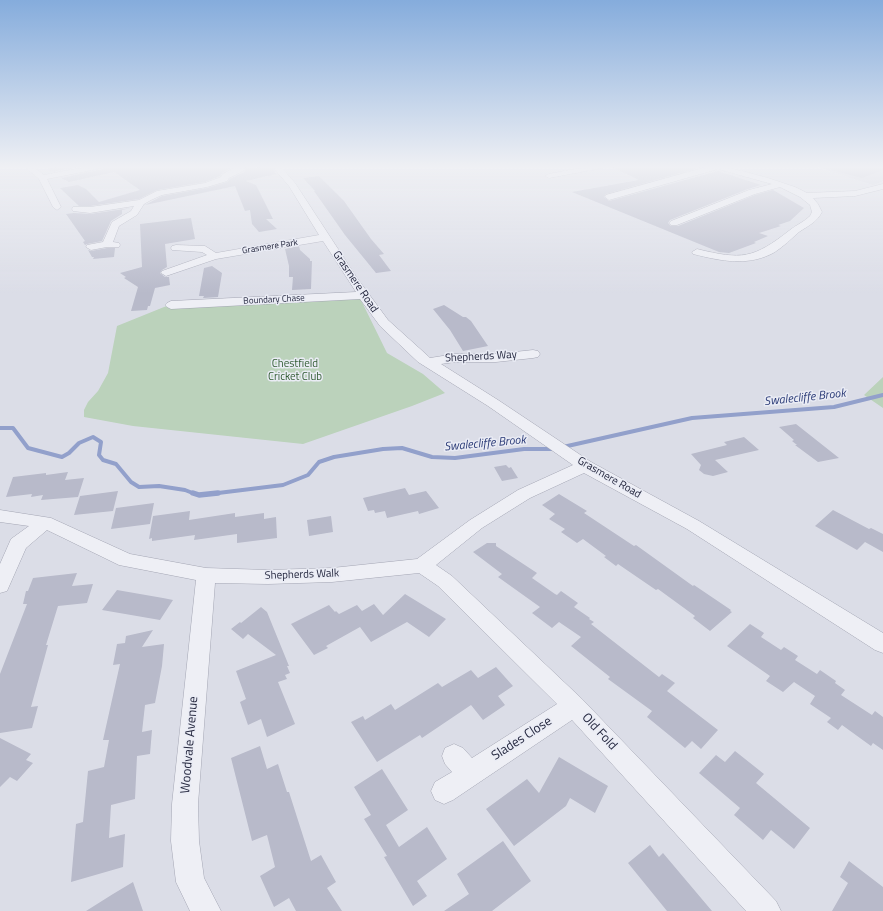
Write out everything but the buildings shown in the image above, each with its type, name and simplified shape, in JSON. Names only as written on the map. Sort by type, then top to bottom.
[{"type":"street","points":[[76,209],[90,210],[99,209]]},
{"type":"street","points":[[91,247],[111,244],[115,224],[134,213],[137,209]]},
{"type":"street","name":"Grasmere Road","points":[[307,209],[363,295],[384,323],[401,340],[429,362],[551,442],[577,461],[693,525],[883,644]]},
{"type":"street","points":[[674,223],[710,209]]},
{"type":"street","points":[[697,252],[724,259],[734,259],[746,258],[772,249],[814,219],[817,212],[816,209]]},
{"type":"street","name":"Grasmere Park","points":[[166,273],[214,256],[326,237]]},
{"type":"street","points":[[176,248],[208,246],[214,256]]},
{"type":"street","name":"Boundary Chase","points":[[171,305],[184,301],[363,295]]},
{"type":"street","name":"Shepherds Way","points":[[429,362],[455,358],[496,358],[533,354]]},
{"type":"street","points":[[422,566],[482,520],[577,461]]},
{"type":"street","name":"Shepherds Walk","points":[[0,516],[45,522],[126,560],[206,575],[268,577],[332,575],[422,566]]},
{"type":"street","points":[[0,586],[18,544],[45,522]]},
{"type":"street","name":"Old Fold","points":[[422,566],[445,581],[574,706],[766,911]]},
{"type":"street","name":"Woodvale Avenue","points":[[206,575],[185,804],[185,841],[190,882],[206,911]]},
{"type":"street","name":"Slades Close","points":[[444,790],[462,765],[574,706]]},
{"type":"green space","name":"Chestfield Cricket Club","points":[[359,296],[387,353],[423,374],[445,393],[303,444],[133,426],[84,417],[84,410],[88,402],[98,391],[108,373],[117,326],[169,305]]},
{"type":"green space","points":[[883,377],[883,408],[864,395]]},
{"type":"waterway","name":"Swalecliffe Brook","points":[[563,447],[692,418],[834,407],[883,395]]},
{"type":"waterway","name":"Swalecliffe Brook","points":[[0,428],[13,428],[28,448],[62,457],[69,453],[79,443],[93,437],[101,442],[99,455],[103,460],[116,464],[131,482],[139,487],[159,486],[185,490],[195,494]]},
{"type":"waterway","name":"Swalecliffe Brook","points":[[210,494],[283,485],[308,475],[319,462],[334,457],[383,449],[402,448],[432,457],[455,458],[524,449],[556,449]]},
{"type":"waterway","name":"Swalecliffe Brook","points":[[193,493],[199,495],[218,493]]}]
